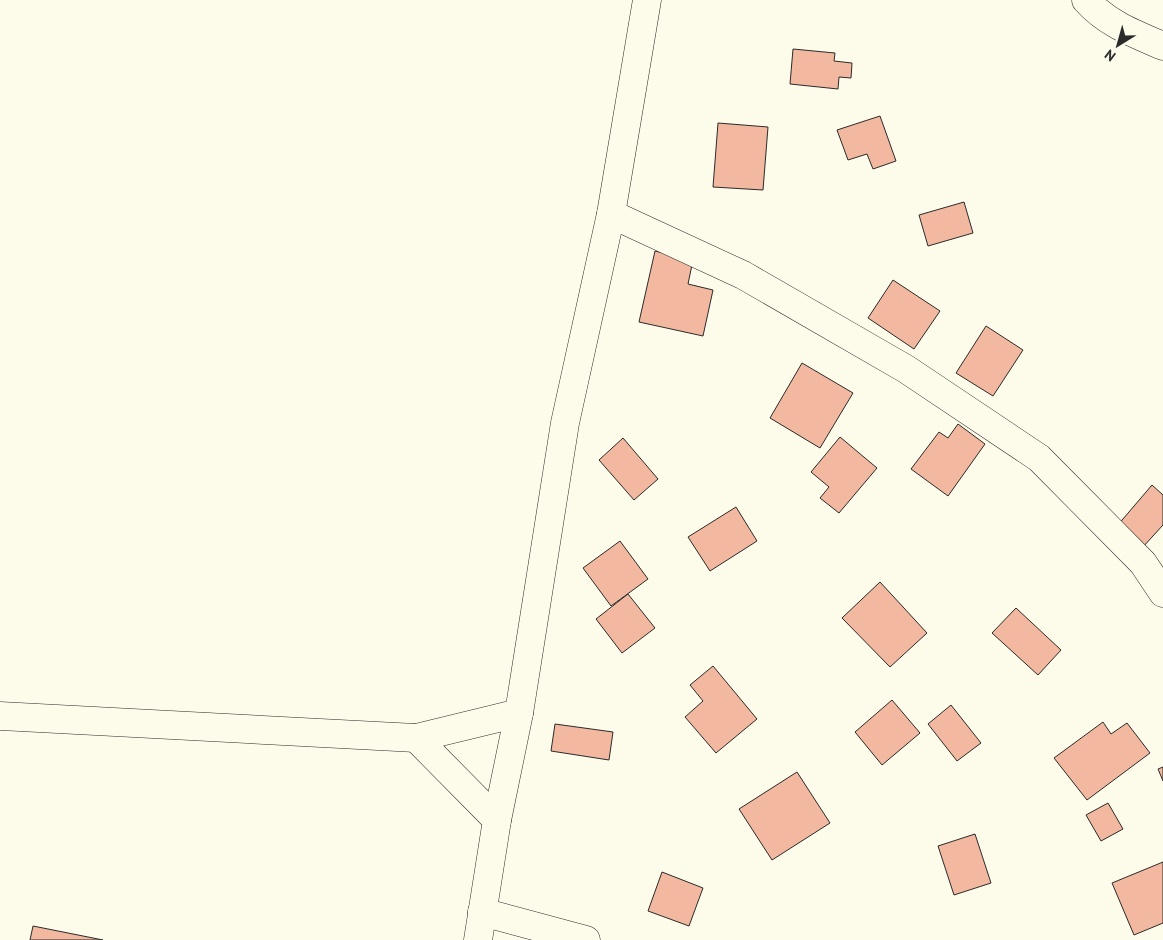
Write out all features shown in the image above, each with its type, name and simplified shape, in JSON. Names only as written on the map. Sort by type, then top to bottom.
[{"type":"street","points":[[478,940],[497,820],[519,713],[565,423],[611,214],[647,0]]},
{"type":"street","points":[[1086,0],[1093,8],[1120,27],[1163,46]]},
{"type":"street","points":[[611,214],[743,275],[906,369],[1039,458],[1143,563],[1163,593]]},
{"type":"street","points":[[0,716],[416,738],[519,713]]},
{"type":"street","points":[[416,738],[497,820]]},
{"type":"street","points":[[482,912],[586,940]]},
{"type":"building","points":[[793,49],[835,53],[834,61],[852,63],[851,78],[839,77],[838,89],[790,84]]},
{"type":"building","points":[[880,116],[896,161],[873,169],[867,154],[848,160],[837,130]]},
{"type":"building","points":[[718,123],[768,127],[763,190],[713,187]]},
{"type":"building","points":[[964,202],[973,233],[928,246],[919,215]]},
{"type":"building","points":[[655,251],[693,260],[688,284],[713,290],[703,336],[639,322]]},
{"type":"building","points":[[893,280],[940,311],[914,349],[868,318]]},
{"type":"building","points":[[986,326],[1023,350],[993,396],[956,373]]},
{"type":"building","points":[[802,363],[853,393],[820,448],[770,418]]},
{"type":"building","points":[[958,424],[985,444],[948,496],[911,469],[939,432],[948,438]]},
{"type":"building","points":[[840,437],[877,468],[839,513],[820,498],[829,487],[811,472]]},
{"type":"building","points":[[623,438],[658,479],[634,500],[599,460]]},
{"type":"building","points":[[1152,485],[1163,495],[1163,525],[1142,548],[1117,526]]},
{"type":"building","points":[[736,507],[757,541],[710,571],[688,537]]},
{"type":"building","points":[[620,541],[648,579],[611,606],[583,568]]},
{"type":"building","points":[[880,582],[927,633],[890,667],[842,618]]},
{"type":"building","points":[[628,594],[655,628],[622,653],[596,619]]},
{"type":"building","points":[[1016,608],[1061,650],[1038,675],[992,633]]},
{"type":"building","points":[[713,666],[757,719],[716,753],[685,717],[703,701],[690,685]]},
{"type":"building","points":[[892,700],[920,733],[882,765],[855,732]]},
{"type":"building","points":[[951,705],[981,743],[957,761],[928,724]]},
{"type":"building","points":[[1103,722],[1111,734],[1127,723],[1150,753],[1087,800],[1054,758]]},
{"type":"building","points":[[555,724],[613,732],[609,760],[551,751]]},
{"type":"building","points":[[1163,767],[1163,781],[1158,769]]},
{"type":"building","points":[[797,772],[830,823],[772,860],[739,809]]},
{"type":"building","points":[[1108,803],[1123,829],[1101,841],[1086,815]]},
{"type":"building","points":[[975,834],[991,883],[954,895],[938,846]]},
{"type":"building","points":[[1163,862],[1163,923],[1134,935],[1112,883]]},
{"type":"building","points":[[662,872],[703,888],[689,926],[648,911]]},
{"type":"building","points":[[33,926],[103,940],[30,940]]}]
